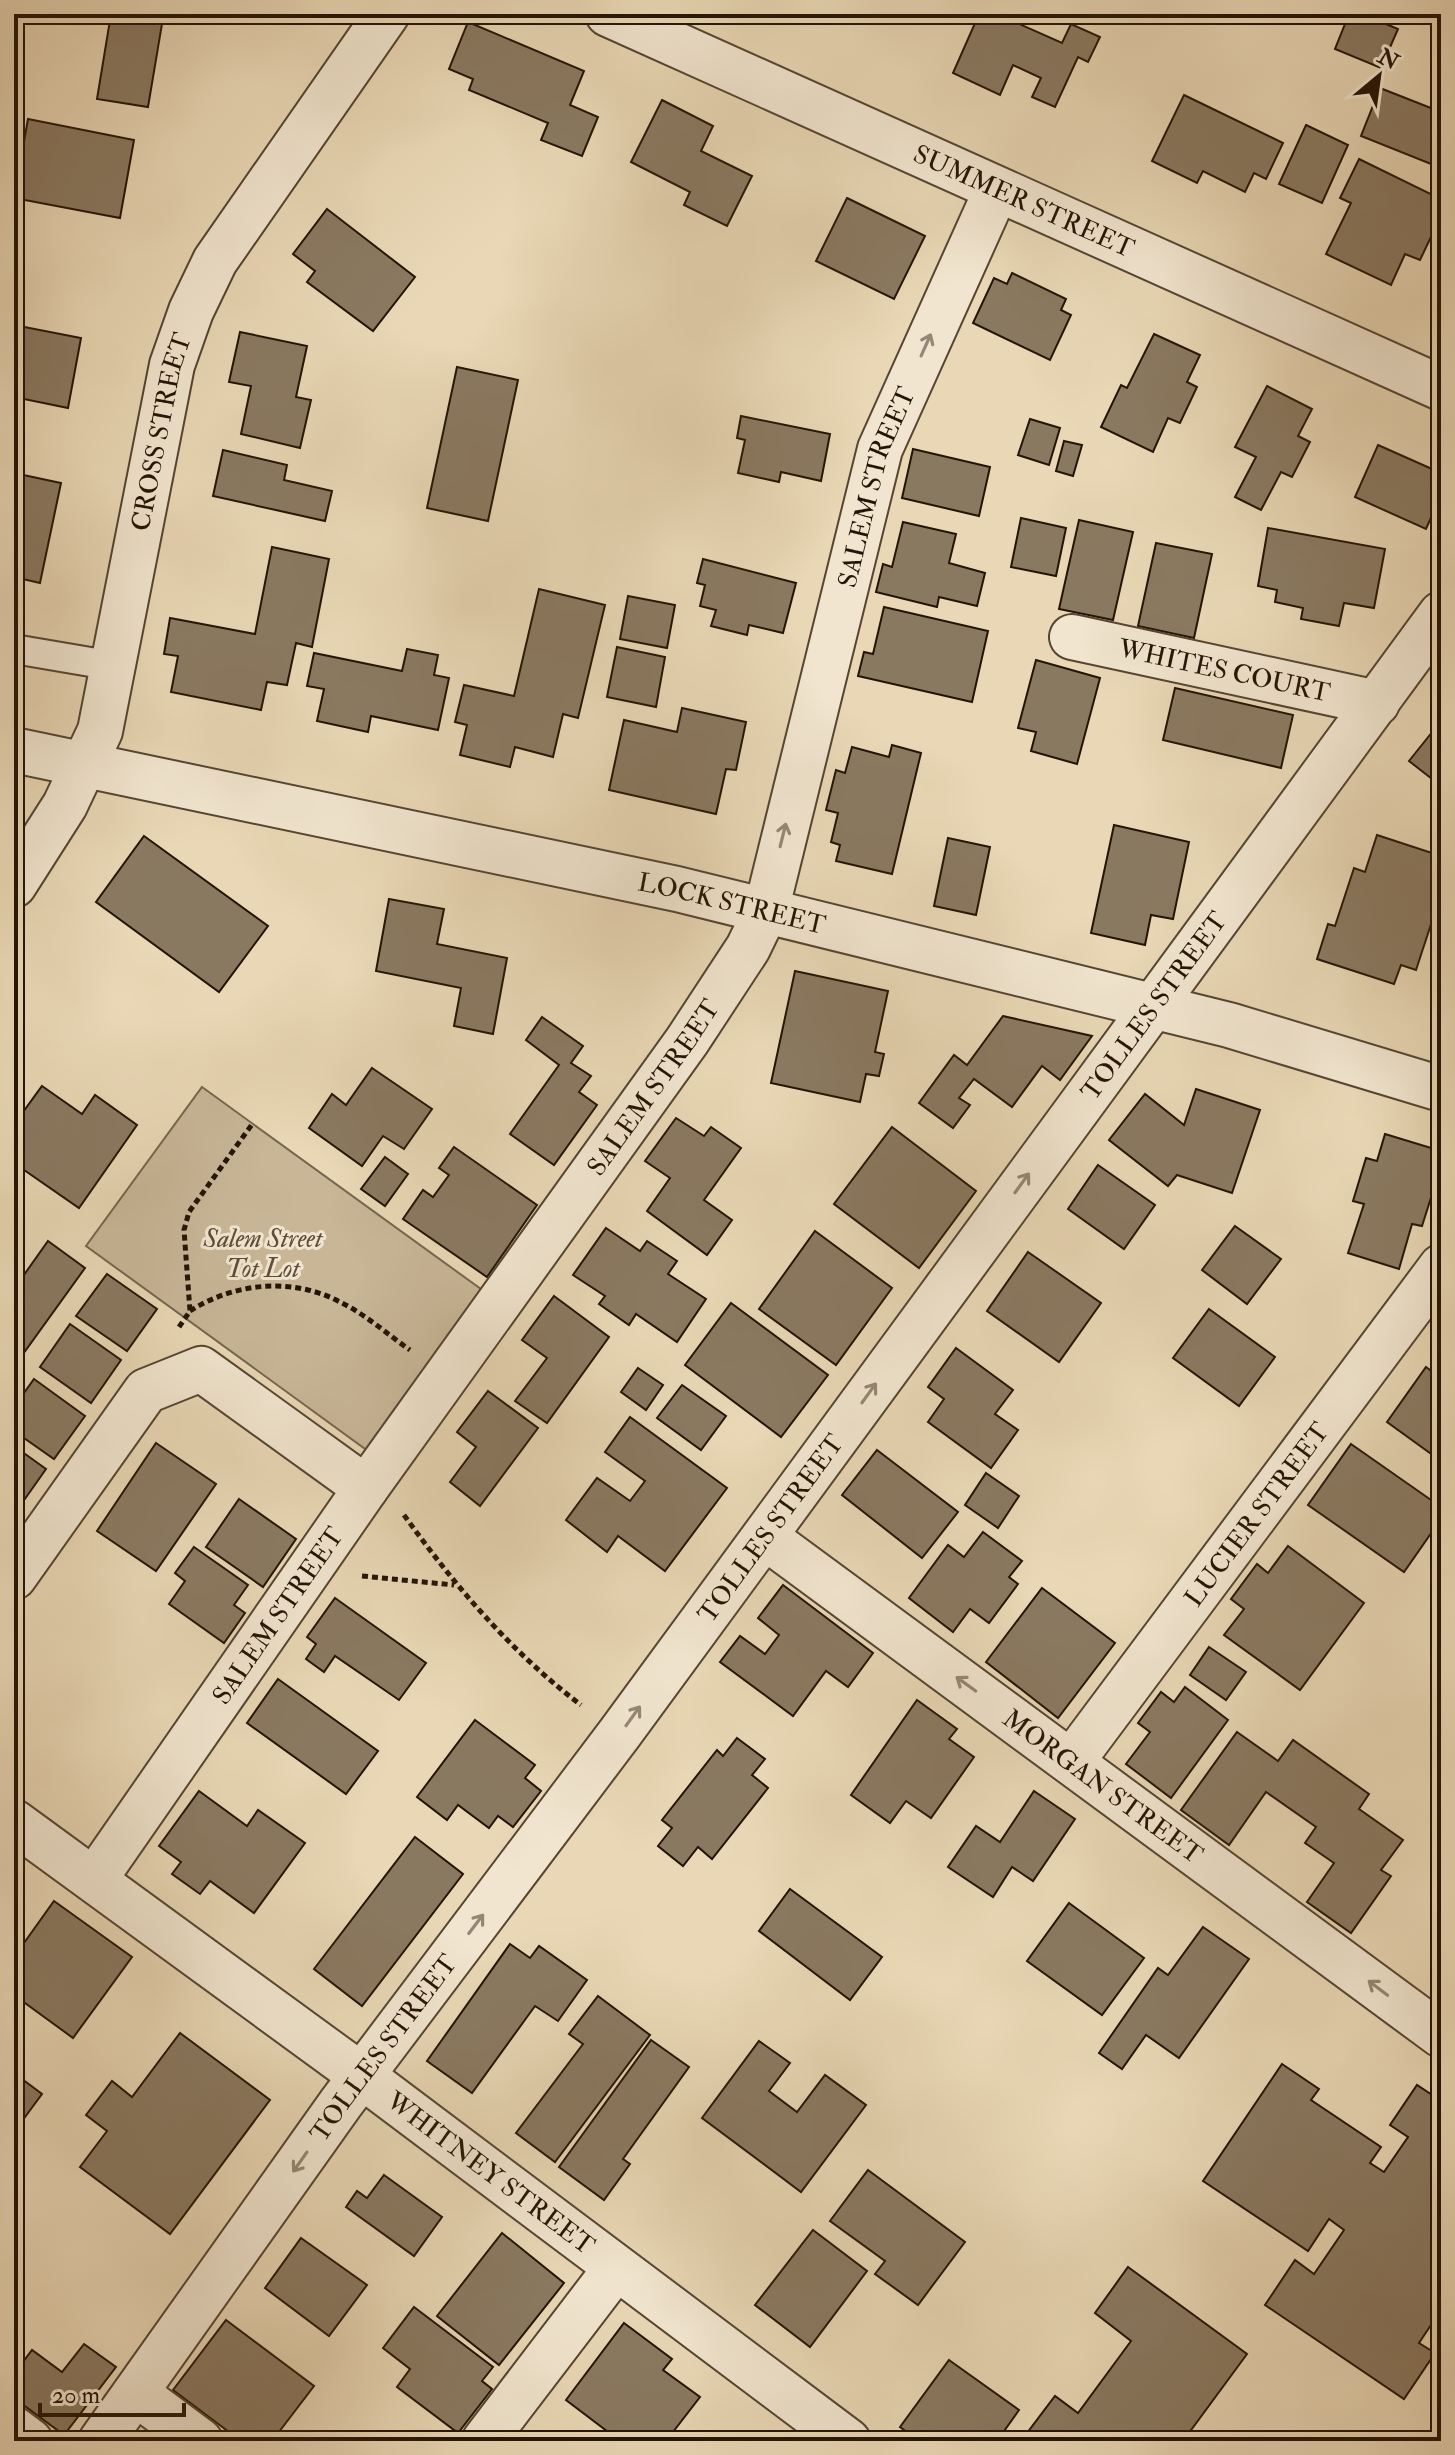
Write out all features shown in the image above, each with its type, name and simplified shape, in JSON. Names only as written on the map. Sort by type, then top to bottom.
[{"type":"street","name":"CROSS STREET","points":[[14,885],[86,764],[100,731],[172,365],[191,311],[215,261],[246,213],[387,14]]},
{"type":"street","name":"SUMMER STREET","points":[[608,14],[996,191],[1441,388]]},
{"type":"street","name":"SALEM STREET","points":[[94,1880],[309,1571],[381,1496],[748,948],[766,911],[880,449],[996,191]]},
{"type":"street","name":"TOLLES STREET","points":[[101,2441],[362,2076],[765,1537],[1441,614]]},
{"type":"street","name":"WHITES COURT","points":[[1072,637],[1377,703]]},
{"type":"street","name":"LOCK STREET","points":[[14,750],[617,876],[766,911],[1152,1005],[1441,1089]]},
{"type":"street","name":"LUCIER STREET","points":[[1072,1761],[1441,1267]]},
{"type":"street","points":[[14,1577],[146,1391],[201,1369],[381,1496]]},
{"type":"street","name":"MORGAN STREET","points":[[765,1537],[1441,2035]]},
{"type":"street","name":"WHITNEY STREET","points":[[14,1822],[362,2076],[848,2441]]},
{"type":"street","points":[[484,2441],[616,2268]]},
{"type":"street","points":[[137,2394],[200,2441]]},
{"type":"street","points":[[14,2429],[30,2441]]},
{"type":"lane","points":[[14,649],[114,666]]},
{"type":"path","points":[[190,1311],[184,1230],[189,1212],[253,1123]]},
{"type":"path","points":[[178,1327],[190,1311],[211,1298],[238,1289],[272,1286],[315,1290],[342,1302],[389,1336]]},
{"type":"path","points":[[381,1496],[454,1585],[540,1674],[588,1711]]},
{"type":"path","points":[[309,1571],[454,1585]]},
{"type":"green space","name":"Salem Street Tot Lot","points":[[202,1087],[485,1292],[368,1451],[86,1246]]},
{"type":"building","points":[[111,14],[163,18],[148,107],[97,99]]},
{"type":"building","points":[[979,14],[997,14],[1062,43],[1071,24],[1100,37],[1088,62],[1078,57],[1055,107],[1032,97],[1041,78],[1013,65],[1000,95],[953,73]]},
{"type":"building","points":[[1349,14],[1362,14],[1398,29],[1381,68],[1335,49]]},
{"type":"building","points":[[468,22],[584,71],[570,105],[598,117],[582,156],[541,140],[548,123],[469,90],[473,79],[449,69]]},
{"type":"building","points":[[1380,88],[1441,112],[1441,168],[1361,136]]},
{"type":"building","points":[[1184,95],[1283,143],[1266,179],[1254,173],[1245,192],[1203,171],[1197,183],[1152,161]]},
{"type":"building","points":[[662,100],[713,126],[701,151],[752,176],[727,226],[684,205],[690,192],[631,162]]},
{"type":"building","points":[[28,119],[134,140],[120,218],[14,198]]},
{"type":"building","points":[[1306,125],[1348,145],[1322,203],[1279,184]]},
{"type":"building","points":[[1359,159],[1441,199],[1441,216],[1420,260],[1405,254],[1391,285],[1326,254],[1351,203],[1340,198]]},
{"type":"building","points":[[847,198],[925,236],[894,299],[816,261]]},
{"type":"building","points":[[327,209],[415,277],[373,331],[307,282],[315,271],[293,254]]},
{"type":"building","points":[[1012,273],[1066,299],[1061,310],[1071,315],[1050,360],[973,323],[994,278],[1007,284]]},
{"type":"building","points":[[14,325],[81,338],[68,408],[14,397]]},
{"type":"building","points":[[240,332],[307,346],[296,397],[311,400],[300,448],[241,434],[251,386],[229,382]]},
{"type":"building","points":[[1154,334],[1200,355],[1187,382],[1197,387],[1180,423],[1168,418],[1153,452],[1101,427],[1121,385],[1127,388]]},
{"type":"building","points":[[457,367],[518,380],[488,521],[427,508]]},
{"type":"building","points":[[1267,386],[1312,409],[1298,436],[1310,442],[1292,477],[1281,472],[1261,510],[1235,497],[1256,457],[1235,447]]},
{"type":"building","points":[[741,416],[830,434],[821,481],[781,472],[779,482],[738,473],[745,440],[737,438]]},
{"type":"building","points":[[1030,419],[1060,428],[1049,465],[1018,455]]},
{"type":"building","points":[[1064,441],[1082,445],[1073,476],[1056,471]]},
{"type":"building","points":[[1378,445],[1441,473],[1441,495],[1426,529],[1355,497]]},
{"type":"building","points":[[913,449],[990,467],[979,516],[902,498]]},
{"type":"building","points":[[223,450],[287,465],[284,480],[332,491],[325,521],[213,496]]},
{"type":"building","points":[[14,473],[61,483],[40,583],[14,577]]},
{"type":"building","points":[[1021,518],[1066,528],[1056,576],[1011,567]]},
{"type":"building","points":[[1079,520],[1133,532],[1113,620],[1059,609]]},
{"type":"building","points":[[903,522],[956,534],[949,563],[985,573],[977,606],[939,597],[937,607],[876,592],[883,564],[892,567]]},
{"type":"building","points":[[1268,528],[1385,549],[1374,608],[1344,603],[1339,626],[1301,619],[1303,608],[1275,602],[1277,590],[1258,586]]},
{"type":"building","points":[[1156,543],[1212,554],[1194,638],[1138,626]]},
{"type":"building","points":[[272,547],[329,559],[312,647],[296,643],[287,685],[267,682],[261,710],[171,692],[178,656],[164,654],[170,618],[255,634]]},
{"type":"building","points":[[703,559],[796,583],[783,633],[749,625],[747,635],[711,626],[716,610],[700,606],[705,585],[697,583]]},
{"type":"building","points":[[539,589],[605,605],[578,718],[563,714],[553,757],[515,747],[510,767],[460,755],[467,725],[455,722],[464,685],[514,696]]},
{"type":"building","points":[[628,596],[675,605],[667,648],[620,639]]},
{"type":"building","points":[[884,607],[988,631],[972,702],[858,676],[864,652],[873,654]]},
{"type":"building","points":[[617,647],[665,657],[656,707],[607,697]]},
{"type":"building","points":[[407,649],[438,655],[434,675],[449,678],[438,730],[371,716],[368,732],[317,721],[324,689],[307,686],[314,653],[402,671]]},
{"type":"building","points":[[1036,660],[1100,678],[1077,764],[1031,751],[1036,732],[1018,728]]},
{"type":"building","points":[[1175,688],[1293,715],[1281,768],[1163,740]]},
{"type":"building","points":[[682,708],[746,722],[736,770],[726,769],[716,814],[609,790],[624,720],[677,732]]},
{"type":"building","points":[[1441,721],[1441,786],[1409,761]]},
{"type":"building","points":[[892,745],[921,753],[892,874],[836,861],[840,845],[831,842],[838,813],[826,810],[836,770],[845,773],[852,747],[889,757]]},
{"type":"building","points":[[1114,825],[1189,842],[1173,919],[1151,915],[1145,945],[1091,933]]},
{"type":"building","points":[[1377,835],[1441,856],[1441,910],[1436,909],[1416,970],[1401,965],[1394,984],[1317,959],[1328,924],[1335,926],[1354,868],[1365,872]]},
{"type":"building","points":[[144,836],[268,926],[219,992],[96,902]]},
{"type":"building","points":[[948,838],[990,847],[976,915],[934,906]]},
{"type":"building","points":[[389,899],[444,909],[437,944],[507,958],[493,1034],[454,1026],[461,988],[376,971]]},
{"type":"building","points":[[795,971],[888,991],[875,1052],[884,1054],[879,1076],[866,1074],[860,1102],[771,1083]]},
{"type":"building","points":[[1003,1016],[1092,1036],[1060,1080],[1042,1066],[1012,1107],[974,1079],[959,1098],[970,1105],[953,1128],[919,1103],[954,1055],[967,1065]]},
{"type":"building","points":[[542,1017],[583,1046],[571,1063],[591,1076],[579,1092],[597,1105],[554,1165],[510,1134],[559,1065],[526,1040]]},
{"type":"building","points":[[372,1068],[432,1109],[404,1149],[383,1136],[362,1166],[309,1128],[332,1094],[346,1105]]},
{"type":"building","points":[[42,1086],[82,1114],[95,1095],[137,1125],[79,1208],[14,1163],[14,1105],[23,1112]]},
{"type":"building","points":[[1196,1089],[1260,1110],[1232,1193],[1177,1175],[1168,1186],[1109,1140],[1145,1094],[1184,1125]]},
{"type":"building","points":[[676,1118],[704,1136],[711,1127],[741,1148],[704,1200],[732,1220],[707,1255],[647,1211],[670,1178],[645,1161]]},
{"type":"building","points":[[892,1127],[976,1191],[919,1268],[834,1204]]},
{"type":"building","points":[[1385,1134],[1441,1151],[1441,1166],[1422,1226],[1412,1224],[1399,1269],[1348,1253],[1364,1204],[1353,1201],[1366,1158],[1377,1161]]},
{"type":"building","points":[[454,1147],[537,1205],[487,1277],[403,1219],[423,1190],[433,1197],[449,1175],[439,1168]]},
{"type":"building","points":[[385,1157],[408,1174],[385,1206],[361,1189]]},
{"type":"building","points":[[1098,1165],[1155,1205],[1124,1249],[1068,1209]]},
{"type":"building","points":[[1235,1226],[1281,1259],[1247,1304],[1202,1270]]},
{"type":"building","points":[[606,1228],[640,1251],[647,1241],[677,1261],[668,1274],[706,1299],[677,1342],[636,1314],[629,1325],[599,1304],[605,1296],[573,1275]]},
{"type":"building","points":[[815,1231],[892,1288],[836,1365],[759,1309]]},
{"type":"building","points":[[48,1241],[85,1268],[23,1354],[14,1347],[14,1289]]},
{"type":"building","points":[[1028,1252],[1101,1303],[1059,1362],[987,1311]]},
{"type":"building","points":[[107,1274],[157,1309],[127,1351],[76,1316]]},
{"type":"building","points":[[554,1296],[609,1337],[547,1423],[515,1401],[547,1358],[522,1340]]},
{"type":"building","points":[[731,1303],[828,1375],[781,1437],[685,1365]]},
{"type":"building","points":[[1209,1309],[1275,1357],[1239,1406],[1173,1358]]},
{"type":"building","points":[[70,1324],[121,1360],[91,1403],[40,1367]]},
{"type":"building","points":[[956,1348],[1013,1390],[995,1414],[1018,1430],[991,1468],[928,1422],[944,1399],[928,1387]]},
{"type":"building","points":[[1426,1367],[1441,1378],[1441,1461],[1387,1422]]},
{"type":"building","points":[[638,1368],[663,1385],[646,1410],[621,1392]]},
{"type":"building","points":[[34,1379],[85,1416],[54,1459],[14,1431],[14,1407]]},
{"type":"building","points":[[682,1385],[726,1416],[701,1450],[657,1418]]},
{"type":"building","points":[[488,1391],[538,1428],[480,1506],[450,1482],[476,1447],[457,1432]]},
{"type":"building","points":[[630,1417],[727,1488],[665,1571],[618,1536],[607,1552],[566,1520],[597,1478],[630,1501],[645,1481],[605,1452]]},
{"type":"building","points":[[156,1443],[216,1484],[156,1571],[97,1531]]},
{"type":"building","points":[[1351,1444],[1441,1507],[1441,1519],[1404,1572],[1308,1505]]},
{"type":"building","points":[[14,1446],[46,1469],[15,1513],[14,1512]]},
{"type":"building","points":[[877,1450],[958,1512],[922,1558],[842,1495]]},
{"type":"building","points":[[986,1473],[1019,1496],[998,1528],[965,1505]]},
{"type":"building","points":[[239,1499],[296,1539],[263,1587],[206,1547]]},
{"type":"building","points":[[983,1532],[1022,1561],[1009,1577],[1018,1584],[989,1623],[970,1609],[953,1632],[909,1598],[948,1545],[964,1557]]},
{"type":"building","points":[[1288,1546],[1364,1603],[1300,1690],[1224,1635],[1244,1609],[1231,1599],[1257,1564],[1268,1573]]},
{"type":"building","points":[[194,1547],[248,1585],[234,1605],[245,1613],[224,1643],[169,1604],[185,1581],[175,1573]]},
{"type":"building","points":[[783,1585],[873,1653],[848,1687],[826,1671],[793,1716],[720,1662],[740,1636],[765,1654],[779,1635],[758,1618]]},
{"type":"building","points":[[1042,1588],[1115,1643],[1058,1718],[986,1662]]},
{"type":"building","points":[[335,1598],[426,1663],[399,1700],[335,1656],[324,1672],[306,1659],[316,1644],[307,1637]]},
{"type":"building","points":[[1209,1647],[1246,1672],[1226,1700],[1190,1675]]},
{"type":"building","points":[[278,1679],[378,1751],[346,1794],[247,1723]]},
{"type":"building","points":[[1185,1687],[1228,1720],[1171,1798],[1126,1764],[1150,1732],[1138,1723],[1161,1692],[1174,1702]]},
{"type":"building","points":[[917,1700],[957,1729],[949,1739],[974,1757],[931,1818],[906,1801],[890,1823],[851,1795]]},
{"type":"building","points":[[475,1720],[535,1765],[525,1778],[541,1791],[513,1827],[498,1816],[489,1828],[458,1805],[447,1820],[417,1797]]},
{"type":"building","points":[[1237,1732],[1278,1761],[1293,1740],[1369,1794],[1359,1809],[1403,1840],[1381,1870],[1391,1876],[1351,1933],[1307,1902],[1334,1863],[1305,1843],[1316,1827],[1266,1792],[1229,1845],[1181,1810]]},
{"type":"building","points":[[737,1738],[765,1759],[752,1775],[768,1788],[712,1859],[698,1847],[683,1866],[658,1846],[672,1828],[662,1820],[717,1750],[723,1756]]},
{"type":"building","points":[[199,1791],[247,1826],[258,1810],[305,1843],[254,1913],[210,1881],[200,1894],[172,1874],[181,1862],[159,1846]]},
{"type":"building","points":[[1034,1791],[1075,1819],[1033,1881],[1012,1867],[993,1897],[948,1867],[976,1826],[1000,1842]]},
{"type":"building","points":[[415,1837],[463,1874],[362,2006],[314,1969]]},
{"type":"building","points":[[14,1875],[23,1881],[14,1894]]},
{"type":"building","points":[[790,1889],[882,1957],[850,2000],[759,1931]]},
{"type":"building","points":[[54,1901],[132,1957],[73,2038],[14,1995],[14,1957]]},
{"type":"building","points":[[1069,1903],[1144,1958],[1102,2015],[1027,1961]]},
{"type":"building","points":[[1203,1927],[1249,1959],[1179,2058],[1146,2035],[1122,2069],[1099,2053],[1158,1968],[1168,1975]]},
{"type":"building","points":[[510,1944],[530,1958],[539,1946],[587,1980],[558,2021],[535,2006],[472,2093],[427,2061]]},
{"type":"building","points":[[598,1996],[650,2035],[555,2162],[516,2133],[583,2044],[569,2034]]},
{"type":"building","points":[[180,2033],[270,2100],[170,2234],[80,2167],[107,2131],[86,2115],[112,2081],[132,2097]]},
{"type":"building","points":[[651,2040],[689,2067],[623,2159],[630,2164],[604,2200],[559,2167]]},
{"type":"building","points":[[759,2041],[790,2063],[769,2091],[797,2112],[825,2075],[866,2105],[801,2192],[702,2118]]},
{"type":"building","points":[[1282,2064],[1319,2089],[1311,2100],[1381,2147],[1370,2163],[1384,2172],[1408,2137],[1390,2125],[1417,2085],[1441,2101],[1441,2310],[1419,2343],[1435,2353],[1404,2399],[1265,2305],[1295,2260],[1314,2274],[1344,2230],[1329,2219],[1308,2251],[1203,2181]]},
{"type":"building","points":[[14,2073],[42,2094],[14,2132]]},
{"type":"building","points":[[868,2170],[965,2242],[918,2305],[875,2274],[885,2261],[830,2221]]},
{"type":"building","points":[[384,2175],[442,2217],[414,2256],[346,2207],[357,2191],[367,2198]]},
{"type":"building","points":[[813,2230],[867,2271],[810,2347],[755,2305]]},
{"type":"building","points":[[502,2233],[564,2283],[499,2365],[437,2316]]},
{"type":"building","points":[[301,2238],[367,2285],[329,2336],[265,2288]]},
{"type":"building","points":[[1128,2267],[1247,2354],[1183,2441],[1021,2441],[1055,2396],[1078,2413],[1131,2341],[1095,2313]]},
{"type":"building","points":[[414,2307],[493,2367],[482,2381],[492,2389],[458,2433],[397,2387],[410,2369],[383,2348]]},
{"type":"building","points":[[226,2320],[314,2386],[272,2441],[241,2441],[173,2390]]},
{"type":"building","points":[[624,2323],[672,2359],[663,2370],[700,2397],[666,2441],[620,2441],[566,2400]]},
{"type":"building","points":[[84,2344],[116,2367],[64,2435],[14,2398],[14,2374],[32,2350],[62,2372]]},
{"type":"building","points":[[949,2360],[1019,2410],[997,2441],[919,2441],[900,2427]]},
{"type":"building","points":[[147,2430],[162,2441],[138,2441]]}]
